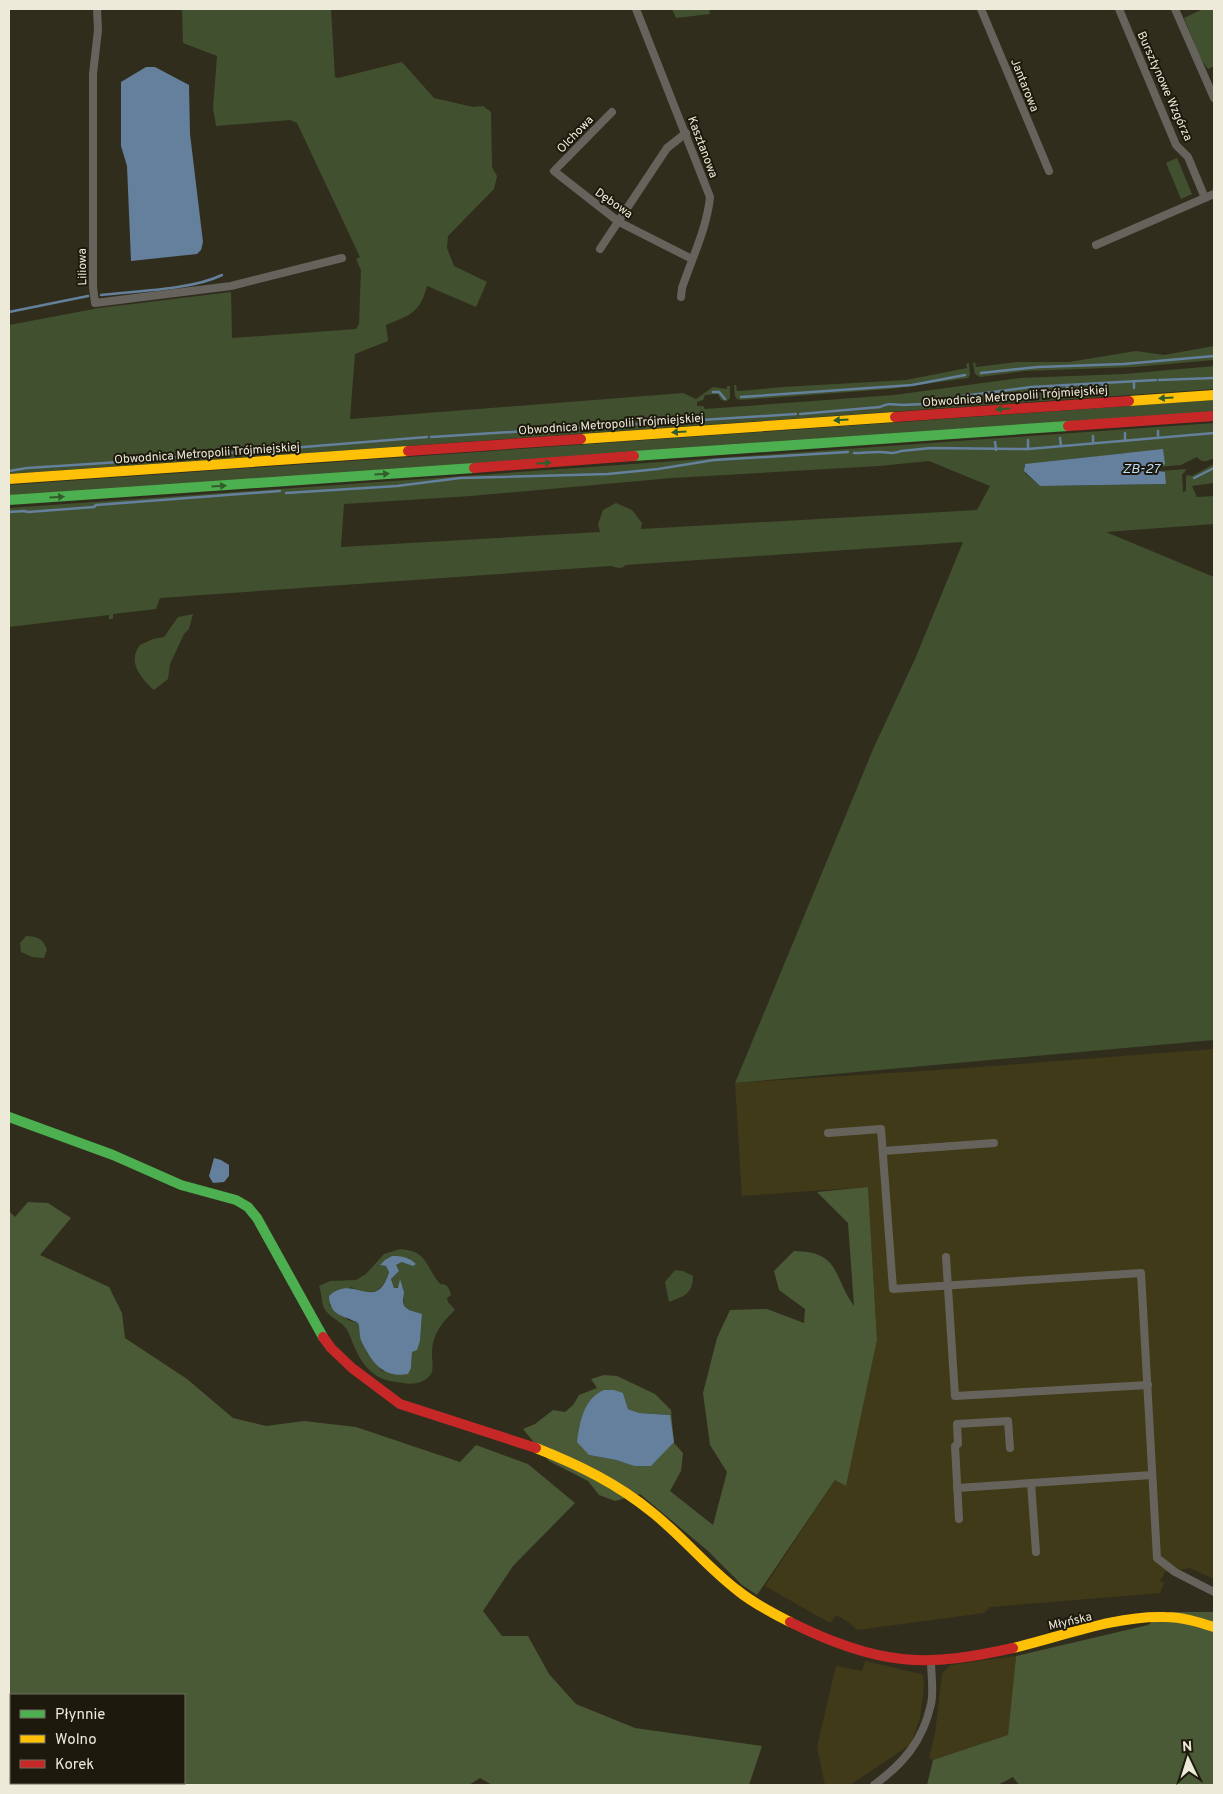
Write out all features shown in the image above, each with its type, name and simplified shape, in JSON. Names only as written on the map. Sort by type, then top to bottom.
[{"type":"main road","name":"Obwodnica Metropolii Trójmiejskiej","points":[[9,479],[1214,395]]},
{"type":"main road","points":[[9,500],[1214,416]]},
{"type":"main road","name":"Młyńska","points":[[9,1117],[113,1155],[181,1185],[236,1200],[248,1207],[257,1218],[325,1340],[337,1356],[399,1404],[512,1439],[583,1468],[622,1489],[644,1505],[738,1592],[766,1610],[818,1634],[873,1653],[931,1661],[978,1655],[1119,1622],[1158,1615],[1178,1616],[1214,1627]]},
{"type":"street","name":"Liliowa","points":[[97,9],[98,30],[92,74],[93,287],[95,303],[231,286],[342,258]]},
{"type":"street","name":"Kasztanowa","points":[[636,9],[710,197],[705,226],[682,288],[681,297]]},
{"type":"street","name":"Jantarowa","points":[[981,9],[1049,170]]},
{"type":"street","name":"Bursztynowe Wzgórza","points":[[1119,9],[1176,145],[1188,157],[1205,198]]},
{"type":"street","points":[[1175,9],[1214,98]]},
{"type":"street","name":"Olchowa","points":[[554,171],[612,112]]},
{"type":"street","points":[[600,249],[667,148],[686,133]]},
{"type":"street","name":"Dębowa","points":[[554,171],[618,222],[692,259]]},
{"type":"street","points":[[1096,245],[1214,194]]},
{"type":"street","points":[[828,1133],[881,1129],[892,1289],[1141,1273],[1157,1558],[1175,1572],[1214,1592]]},
{"type":"street","points":[[883,1151],[994,1144]]},
{"type":"street","points":[[946,1257],[955,1396],[1148,1385]]},
{"type":"street","points":[[959,1519],[955,1446],[958,1444],[957,1424],[1008,1421],[1010,1448]]},
{"type":"street","points":[[957,1488],[1152,1475]]},
{"type":"street","points":[[1031,1483],[1036,1552]]},
{"type":"street","points":[[874,1785],[902,1762],[919,1740],[931,1703],[931,1661]]},
{"type":"shaded area","points":[[1214,1049],[1214,1579],[1190,1568],[1165,1572],[1160,1581],[1164,1583],[1160,1593],[990,1607],[984,1613],[857,1630],[850,1623],[836,1615],[830,1623],[765,1586],[835,1480],[846,1485],[877,1340],[868,1187],[742,1196],[735,1083],[954,1069]]},
{"type":"shaded area","points":[[1016,1656],[1008,1735],[933,1760],[929,1758],[935,1734],[942,1674],[950,1665]]},
{"type":"shaded area","points":[[865,1661],[923,1675],[924,1686],[920,1718],[911,1744],[850,1785],[825,1785],[817,1747],[836,1666],[862,1671]]},
{"type":"green space","points":[[182,9],[331,9],[335,77],[338,78],[402,62],[434,98],[473,107],[483,106],[491,112],[492,167],[497,176],[494,189],[448,236],[447,248],[454,266],[487,282],[476,307],[427,286],[421,302],[413,312],[386,325],[388,341],[355,354],[350,419],[683,393],[696,399],[713,387],[727,389],[727,386],[730,386],[730,398],[727,401],[721,400],[718,394],[705,395],[703,400],[697,402],[697,406],[703,406],[705,409],[894,395],[1020,378],[1124,374],[1214,366],[1214,389],[9,474],[9,325],[99,308],[231,292],[232,338],[356,329],[359,324],[361,270],[356,259],[360,257],[297,123],[290,120],[216,126],[213,108],[217,56],[183,43]]},
{"type":"green space","points":[[672,9],[709,9],[710,14],[676,18]]},
{"type":"green space","points":[[1203,9],[1214,9],[1214,66],[1208,69],[1200,58],[1184,18]]},
{"type":"green space","points":[[1177,158],[1192,194],[1181,199],[1166,163]]},
{"type":"green space","points":[[1214,346],[1214,360],[1134,367],[1025,371],[980,377],[975,374],[973,363],[975,362],[976,367],[1017,362],[1069,362],[1136,351],[1164,355]]},
{"type":"green space","points":[[969,363],[970,375],[968,378],[890,389],[741,400],[735,396],[734,385],[736,385],[737,391],[740,391],[906,380],[967,368],[966,364]]},
{"type":"green space","points":[[1214,400],[1214,412],[9,497],[9,485]]},
{"type":"green space","points":[[1214,423],[1214,458],[1207,461],[1201,461],[1197,457],[1181,465],[1158,467],[1126,453],[1024,465],[1025,473],[1040,486],[1166,484],[1165,472],[1158,471],[1187,469],[1182,475],[1183,492],[1186,491],[1187,475],[1192,476],[1214,464],[1214,483],[1192,486],[1197,497],[1214,496],[1214,524],[1106,532],[1214,577],[1214,1040],[735,1083],[874,747],[915,659],[963,542],[625,565],[619,568],[611,566],[160,598],[156,609],[113,614],[113,619],[109,619],[109,615],[9,627],[9,508]],"holes":[[[929,461],[990,486],[977,510],[641,529],[642,523],[632,510],[616,503],[603,510],[598,524],[600,532],[341,547],[344,504],[471,496],[672,478],[879,466]]]},
{"type":"green space","points":[[193,614],[189,629],[184,634],[170,664],[168,679],[154,690],[136,666],[135,655],[140,645],[153,639],[164,637],[178,617]]},
{"type":"green space","points":[[26,936],[37,938],[44,943],[47,950],[44,958],[32,957],[21,952],[20,943]]},
{"type":"green space","points":[[868,1187],[877,1340],[846,1486],[835,1480],[757,1595],[742,1585],[708,1551],[640,1494],[615,1501],[599,1495],[588,1481],[549,1461],[523,1429],[535,1424],[553,1410],[565,1412],[573,1405],[579,1395],[597,1388],[591,1379],[604,1375],[617,1376],[655,1394],[671,1410],[674,1443],[683,1453],[681,1471],[670,1491],[713,1525],[727,1472],[710,1445],[703,1393],[717,1338],[730,1310],[767,1309],[804,1323],[805,1309],[779,1290],[774,1271],[794,1251],[809,1252],[828,1261],[854,1306],[848,1223],[817,1192]],"holes":[[[623,1393],[628,1409],[639,1413],[670,1415],[634,1466],[616,1460],[589,1455]]]},
{"type":"green space","points":[[28,1202],[48,1203],[71,1218],[40,1255],[109,1287],[122,1313],[125,1338],[187,1379],[233,1418],[266,1426],[304,1421],[356,1427],[460,1462],[476,1445],[528,1464],[575,1503],[513,1566],[483,1611],[502,1636],[528,1636],[549,1674],[576,1704],[635,1728],[762,1746],[749,1785],[492,1785],[480,1778],[469,1785],[9,1785],[9,1211],[15,1217]]},
{"type":"green space","points":[[400,1249],[416,1253],[425,1260],[440,1284],[445,1285],[450,1290],[451,1295],[447,1298],[448,1302],[455,1310],[446,1319],[435,1336],[432,1348],[433,1367],[431,1374],[418,1383],[407,1384],[383,1379],[373,1373],[360,1358],[346,1328],[328,1313],[323,1306],[319,1286],[330,1281],[356,1280],[366,1274],[384,1254]],"holes":[[[410,1258],[406,1263],[402,1262],[396,1265],[391,1279],[394,1288],[403,1287],[404,1306],[409,1310],[422,1314],[420,1341],[412,1352],[411,1368],[382,1371],[367,1353],[358,1323],[348,1320],[329,1305],[351,1287],[365,1292],[379,1289],[389,1272],[386,1266],[381,1265]]]},
{"type":"green space","points":[[675,1270],[683,1271],[693,1276],[693,1282],[687,1294],[669,1302],[665,1282]]},
{"type":"green space","points":[[1165,1612],[1214,1612],[1214,1785],[1019,1785],[1013,1777],[998,1785],[927,1785],[933,1760],[1008,1735],[1016,1656],[1148,1625]]},
{"type":"water","points":[[146,67],[155,67],[189,85],[190,134],[203,242],[201,250],[197,254],[131,261],[127,166],[121,146],[121,82]]},
{"type":"water","name":"ZB-27","points":[[1163,449],[1165,464],[1158,467],[1158,471],[1165,472],[1166,484],[1040,486],[1024,471],[1025,464]]},
{"type":"water","points":[[214,1158],[229,1165],[229,1176],[224,1182],[213,1183],[209,1176]]},
{"type":"water","points":[[392,1256],[405,1257],[416,1264],[413,1266],[402,1262],[396,1265],[399,1271],[391,1279],[394,1288],[398,1288],[400,1279],[404,1292],[404,1306],[409,1310],[422,1314],[420,1341],[417,1350],[412,1352],[411,1368],[408,1374],[401,1375],[388,1373],[378,1366],[361,1341],[358,1323],[335,1312],[330,1303],[329,1296],[338,1290],[347,1288],[371,1292],[378,1291],[384,1284],[389,1272],[386,1266],[380,1265]]},
{"type":"water","points":[[604,1390],[614,1390],[623,1393],[628,1409],[639,1413],[670,1415],[674,1442],[651,1466],[634,1466],[616,1460],[589,1455],[577,1442],[581,1419],[587,1405],[591,1399]]},
{"type":"waterway","points":[[101,295],[179,287],[222,275]]},
{"type":"waterway","points":[[9,312],[88,296]]},
{"type":"waterway","points":[[981,373],[1038,367],[1124,364],[1214,356]]},
{"type":"waterway","points":[[741,397],[912,385],[965,375]]},
{"type":"waterway","points":[[1159,380],[1214,378]]},
{"type":"waterway","points":[[955,397],[1031,387],[1156,380]]},
{"type":"waterway","points":[[1134,382],[1134,388]]},
{"type":"waterway","points":[[1102,383],[1102,391]]},
{"type":"waterway","points":[[1067,385],[1067,393]]},
{"type":"waterway","points":[[1035,387],[1035,395]]},
{"type":"waterway","points":[[999,391],[1000,398]]},
{"type":"waterway","points":[[713,392],[719,392],[725,399]]},
{"type":"waterway","points":[[800,414],[880,407],[889,404],[928,404],[951,398]]},
{"type":"waterway","points":[[431,437],[796,414]]},
{"type":"waterway","points":[[1158,431],[1158,438]]},
{"type":"waterway","points":[[1125,433],[1125,441]]},
{"type":"waterway","points":[[854,453],[893,453],[931,448],[1028,449],[1214,433]]},
{"type":"waterway","points":[[1093,436],[1093,443]]},
{"type":"waterway","points":[[9,471],[27,468],[427,437]]},
{"type":"waterway","points":[[1060,438],[1061,446]]},
{"type":"waterway","points":[[1028,440],[1028,449]]},
{"type":"waterway","points":[[995,442],[996,450]]},
{"type":"waterway","points":[[286,493],[397,486],[460,478],[608,474],[658,469],[714,460],[848,452]]},
{"type":"waterway","points":[[1194,478],[1214,468]]},
{"type":"waterway","points":[[9,512],[94,507],[96,505],[280,491]]},
{"type":"traffic: fast","points":[[634,456],[1068,426]]},
{"type":"traffic: fast","points":[[9,500],[474,468]]},
{"type":"traffic: fast","points":[[9,1117],[113,1155],[181,1185],[236,1200],[248,1207],[257,1218],[323,1337]]},
{"type":"traffic: slow","points":[[1129,401],[1214,395]]},
{"type":"traffic: slow","points":[[581,439],[895,417]]},
{"type":"traffic: slow","points":[[9,479],[408,451]]},
{"type":"traffic: slow","points":[[536,1448],[583,1468],[626,1493],[664,1522],[715,1572],[737,1590],[790,1622]]},
{"type":"traffic: slow","points":[[1013,1648],[1108,1623],[1147,1617],[1178,1618],[1214,1627]]},
{"type":"traffic: jam","points":[[895,417],[1129,401]]},
{"type":"traffic: jam","points":[[1068,426],[1214,416]]},
{"type":"traffic: jam","points":[[408,451],[581,439]]},
{"type":"traffic: jam","points":[[474,468],[634,456]]},
{"type":"traffic: jam","points":[[323,1337],[331,1348],[352,1368],[400,1404],[536,1448]]},
{"type":"traffic: jam","points":[[790,1622],[845,1645],[873,1654],[902,1659],[944,1659],[1013,1648]]}]
